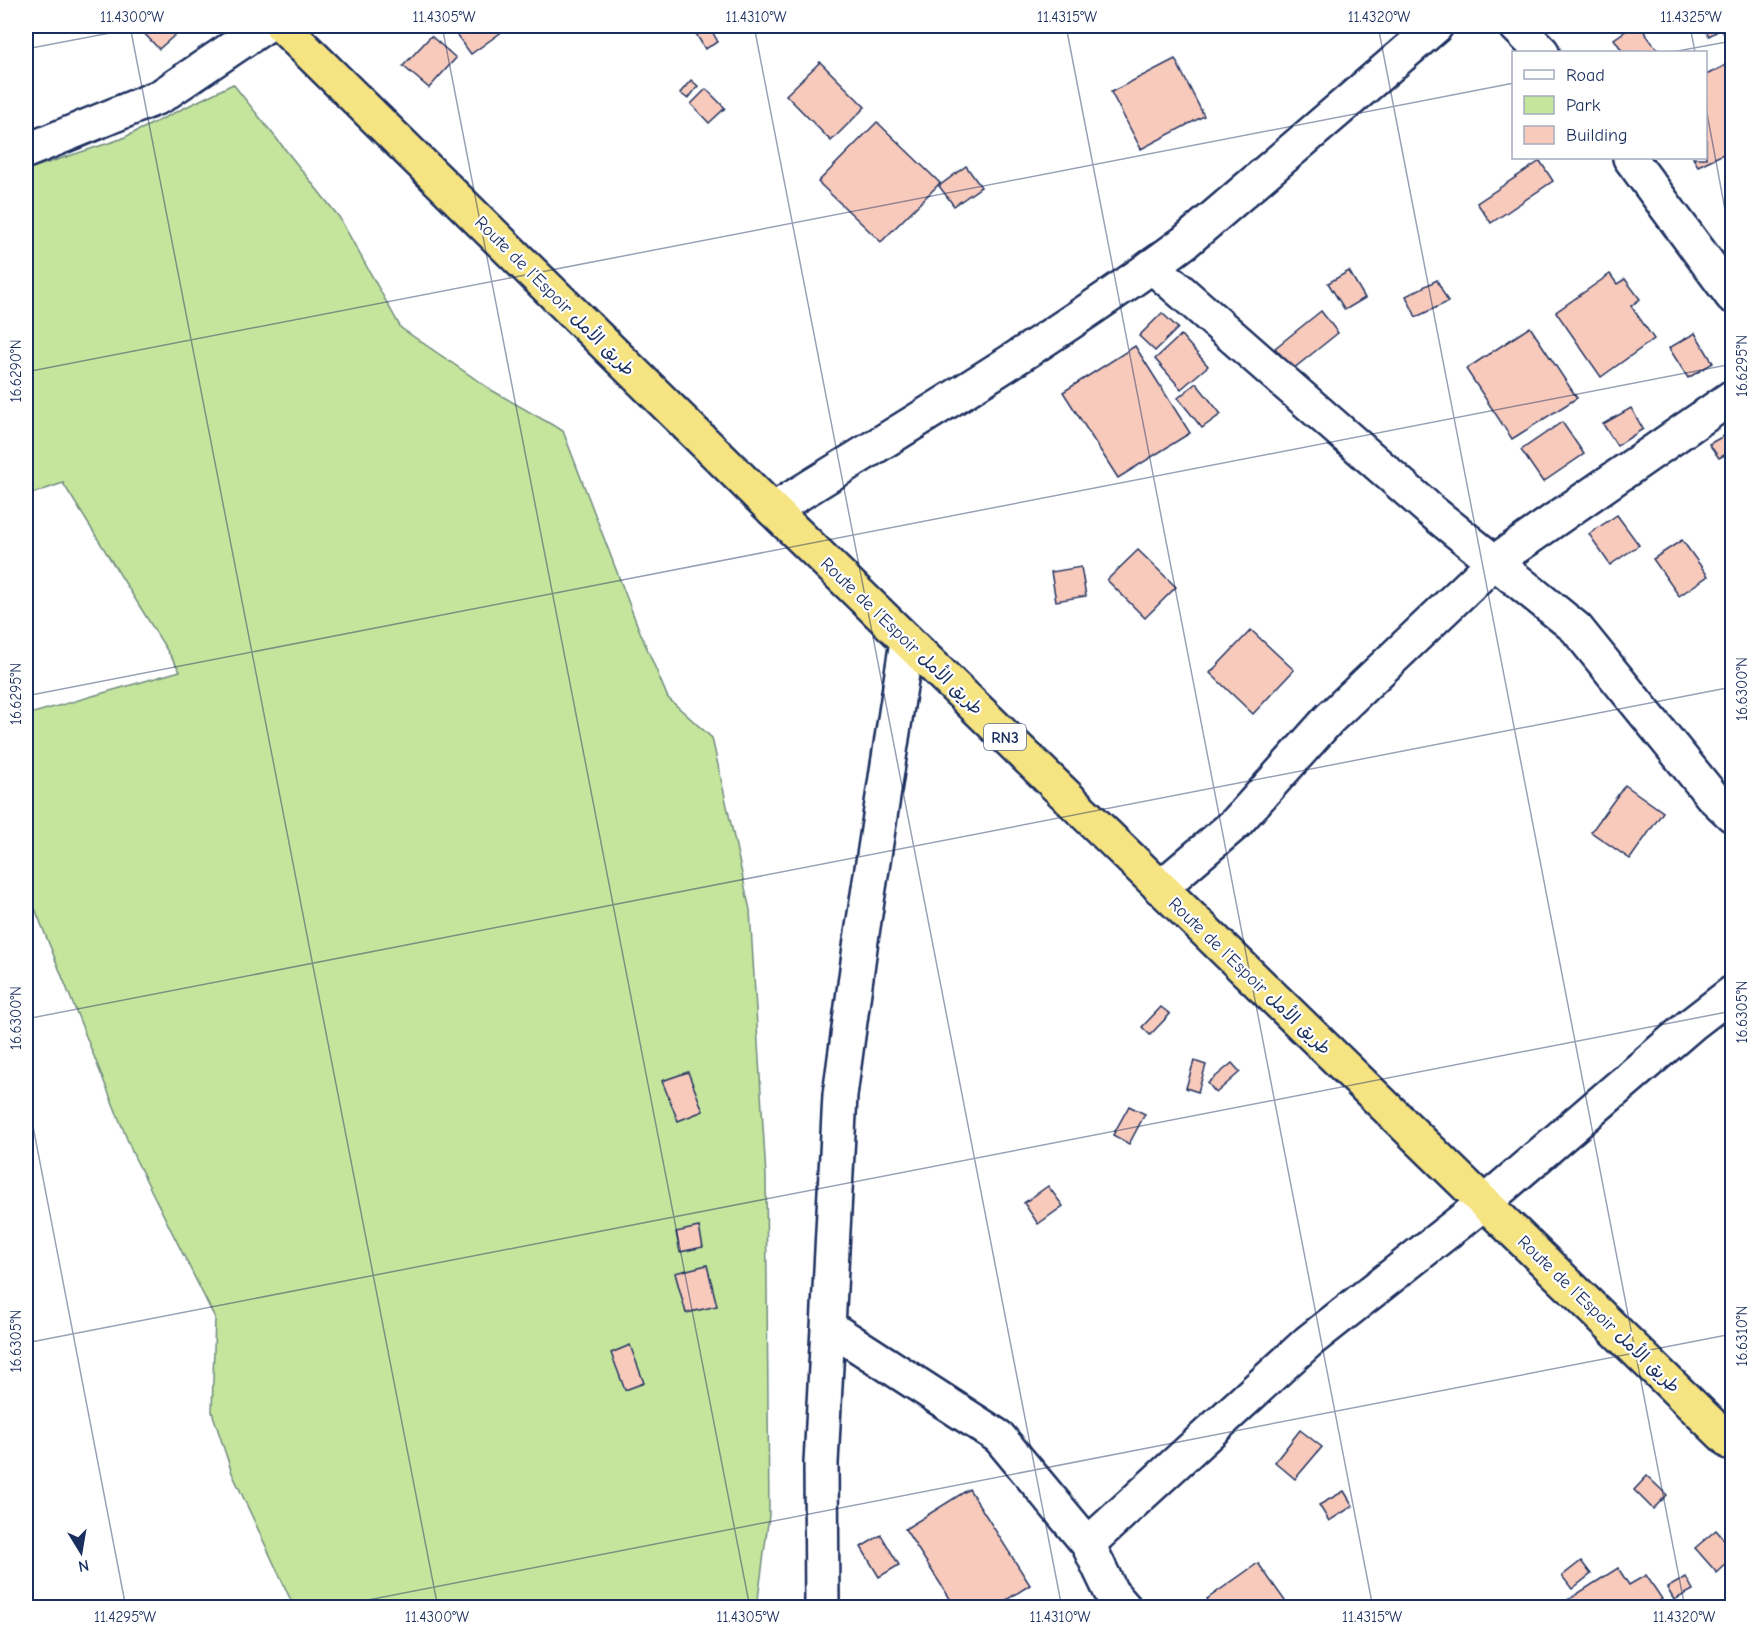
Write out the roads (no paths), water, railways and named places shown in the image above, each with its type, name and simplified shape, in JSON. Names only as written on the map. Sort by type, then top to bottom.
[{"type":"highway","name":"Route de l’Espoir طريق الأمل","points":[[282,26],[773,510],[1732,1444]]},
{"type":"street","points":[[26,151],[161,96],[265,26]]},
{"type":"street","points":[[773,510],[1055,333],[1185,242],[1436,26]]},
{"type":"street","points":[[1516,26],[1541,51]]},
{"type":"street","points":[[1631,159],[1732,296]]},
{"type":"street","points":[[1152,266],[1430,510],[1576,628],[1712,796],[1732,815]]},
{"type":"street","points":[[1160,888],[1236,824],[1329,719],[1494,562],[1732,397]]},
{"type":"street","points":[[822,1608],[821,1463],[840,1095],[861,940],[907,641]]},
{"type":"street","points":[[1088,1544],[1308,1342],[1484,1203],[1692,1024],[1732,993]]},
{"type":"street","points":[[829,1327],[999,1437],[1088,1544],[1111,1592],[1125,1608]]}]
